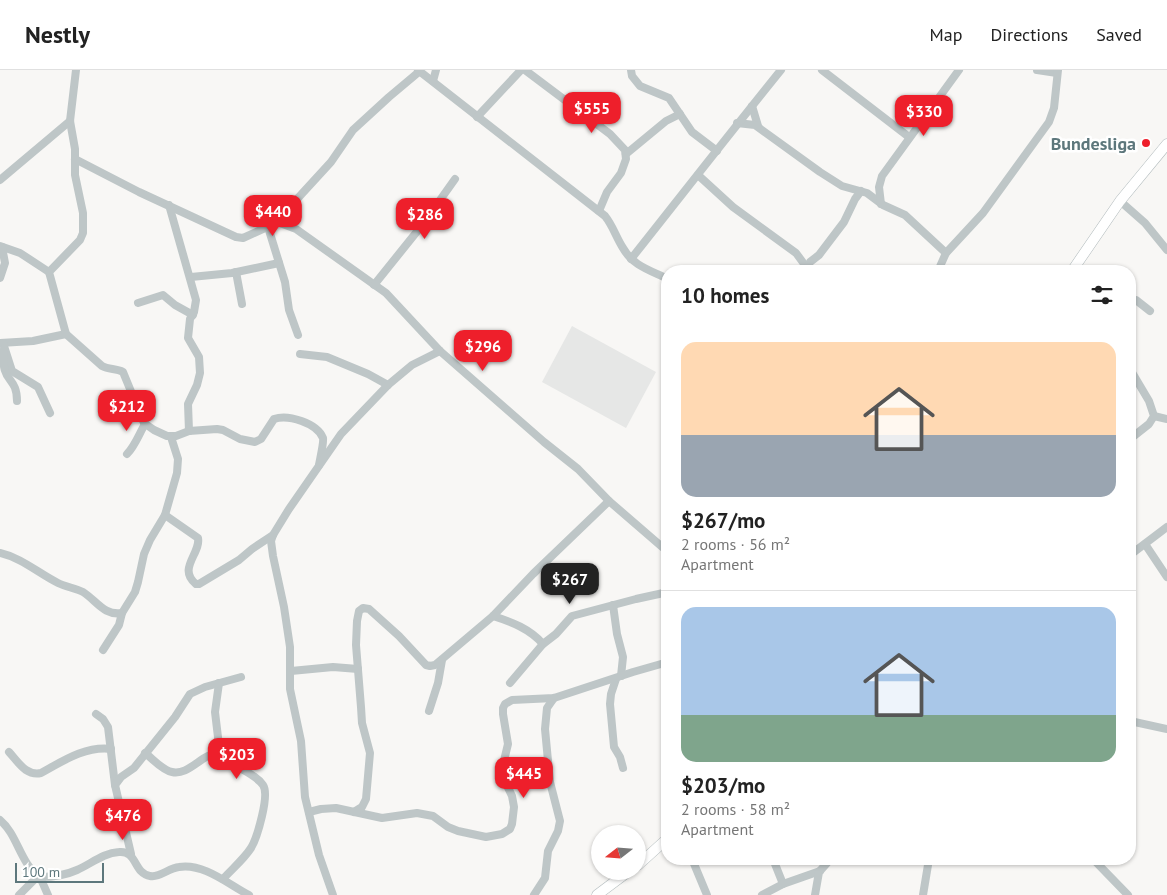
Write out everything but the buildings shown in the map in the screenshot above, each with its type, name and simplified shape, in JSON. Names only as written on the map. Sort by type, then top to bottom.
[{"type":"main road","points":[[1076,265],[1120,202],[1167,144]]},
{"type":"main road","points":[[646,857],[661,844]]},
{"type":"main road","points":[[597,895],[617,880]]},
{"type":"street","points":[[49,272],[76,245],[83,233],[83,213],[75,175],[75,149],[70,121],[76,70]]},
{"type":"street","points":[[433,82],[436,70]]},
{"type":"street","points":[[477,117],[523,70],[610,134],[625,150],[626,159],[621,173],[607,192],[598,211]]},
{"type":"street","points":[[631,70],[632,76],[640,86],[669,98],[692,132],[717,151]]},
{"type":"street","points":[[631,259],[737,123],[781,70]]},
{"type":"street","points":[[822,70],[909,137]]},
{"type":"street","points":[[808,265],[819,255],[844,222],[855,199],[880,181],[909,137],[959,70]]},
{"type":"street","points":[[941,265],[946,253],[983,213],[1048,122],[1054,108],[1057,72],[1036,70]]},
{"type":"street","points":[[74,159],[236,237],[243,238],[288,218],[298,198],[331,162],[353,130],[419,71],[598,211],[610,222],[621,245],[631,259],[640,267],[661,276]]},
{"type":"street","points":[[752,106],[758,126]]},
{"type":"street","points":[[626,154],[666,121],[680,114]]},
{"type":"street","points":[[0,180],[70,121]]},
{"type":"street","points":[[737,123],[755,124],[828,177],[849,189],[863,192],[881,204],[905,215],[946,253]]},
{"type":"street","points":[[698,175],[733,207],[796,253],[804,265]]},
{"type":"street","points":[[374,284],[423,224],[454,179]]},
{"type":"street","points":[[880,181],[881,204]]},
{"type":"street","points":[[1120,202],[1145,223],[1166,248]]},
{"type":"street","points":[[169,205],[196,300],[193,315],[190,319],[188,338],[199,357],[200,373],[198,385],[188,404],[189,431]]},
{"type":"street","points":[[293,211],[298,231]]},
{"type":"street","points":[[280,223],[298,231],[386,293],[440,350],[578,469],[609,501],[661,546]]},
{"type":"street","points":[[268,227],[287,293],[289,310],[298,335]]},
{"type":"street","points":[[1,246],[20,253],[49,272],[66,334],[102,366],[123,372],[139,413],[146,424],[158,432],[171,437],[189,431],[223,430],[240,439],[255,442],[261,439],[274,419],[292,418],[310,424],[324,440]]},
{"type":"street","points":[[0,278],[5,263],[1,246]]},
{"type":"street","points":[[191,277],[214,276],[278,263]]},
{"type":"street","points":[[236,272],[242,304]]},
{"type":"street","points":[[138,303],[164,295],[175,305],[193,315]]},
{"type":"street","points":[[1136,300],[1150,311]]},
{"type":"street","points":[[2,345],[66,334]]},
{"type":"street","points":[[2,345],[0,367],[2,373],[16,389],[17,401]]},
{"type":"street","points":[[2,345],[12,371],[38,387],[50,413]]},
{"type":"street","points":[[333,895],[319,855],[305,797],[301,741],[290,689],[290,647],[271,541],[273,535],[341,434],[388,386],[412,366],[440,350]]},
{"type":"street","points":[[300,354],[327,357],[368,374],[388,386]]},
{"type":"street","points":[[1136,380],[1154,416]]},
{"type":"street","points":[[1154,416],[1167,419]]},
{"type":"street","points":[[1136,435],[1149,424],[1154,416]]},
{"type":"street","points":[[127,454],[132,449],[146,424]]},
{"type":"street","points":[[324,440],[341,434]]},
{"type":"street","points":[[103,650],[119,625],[122,613],[127,608],[138,582],[141,566],[150,540],[165,515],[179,464],[171,437]]},
{"type":"street","points":[[319,465],[324,440]]},
{"type":"street","points":[[354,812],[362,807],[366,799],[370,753],[362,723],[358,669],[357,622],[359,611],[363,608],[369,609],[426,665],[435,664],[493,616],[533,574],[609,501]]},
{"type":"street","points":[[165,515],[198,538],[199,544],[189,568],[192,581],[196,584],[200,584],[239,560],[273,535]]},
{"type":"street","points":[[1136,551],[1167,527]]},
{"type":"street","points":[[1145,544],[1167,577]]},
{"type":"street","points":[[0,553],[15,558],[60,584],[78,589],[91,597],[105,611],[117,614],[122,613]]},
{"type":"street","points":[[510,683],[543,644],[556,634],[572,616],[652,595],[661,594]]},
{"type":"street","points":[[613,605],[616,634],[622,650],[623,667],[611,694],[610,704],[614,747],[620,757],[623,768]]},
{"type":"street","points":[[493,616],[526,629],[543,644]]},
{"type":"street","points":[[429,711],[438,683],[442,660]]},
{"type":"street","points":[[309,812],[329,808],[382,818],[417,812],[433,816],[448,827],[458,831],[486,837],[502,834],[512,824],[514,807],[510,790],[502,773],[508,744],[503,708],[512,700],[554,698],[661,664]]},
{"type":"street","points":[[291,672],[333,668],[358,669]]},
{"type":"street","points":[[115,785],[121,777],[134,768],[175,717],[190,694],[199,689],[240,678]]},
{"type":"street","points":[[219,683],[215,712],[220,754],[227,762],[254,776],[265,788],[266,795],[265,806],[251,848],[223,879]]},
{"type":"street","points":[[534,895],[545,878],[548,851],[556,837],[560,821],[550,782],[545,729],[547,708],[554,698]]},
{"type":"street","points":[[96,714],[103,719],[108,727],[115,785],[131,854],[143,873],[148,876],[154,876],[181,866],[203,870],[223,879],[249,895]]},
{"type":"street","points":[[1136,722],[1167,729]]},
{"type":"street","points":[[9,752],[26,771],[35,774],[41,773],[88,750],[111,749]]},
{"type":"street","points":[[145,754],[173,773],[184,771],[212,754],[220,754]]},
{"type":"street","points":[[0,820],[8,829],[31,869],[39,877],[48,895]]},
{"type":"street","points":[[19,895],[39,877],[76,871],[112,853],[126,852],[131,854]]},
{"type":"street","points":[[694,865],[706,895]]},
{"type":"street","points":[[775,865],[783,884]]},
{"type":"street","points":[[815,895],[820,871],[824,865]]},
{"type":"street","points":[[923,895],[928,865]]},
{"type":"street","points":[[1099,865],[1128,895]]},
{"type":"street","points":[[762,895],[783,884],[820,871]]},
{"type":"shaded area","points":[[572,326],[656,372],[626,428],[542,382]]},
{"type":"place","name":"Bundesliga","points":[[1146,143]]}]
